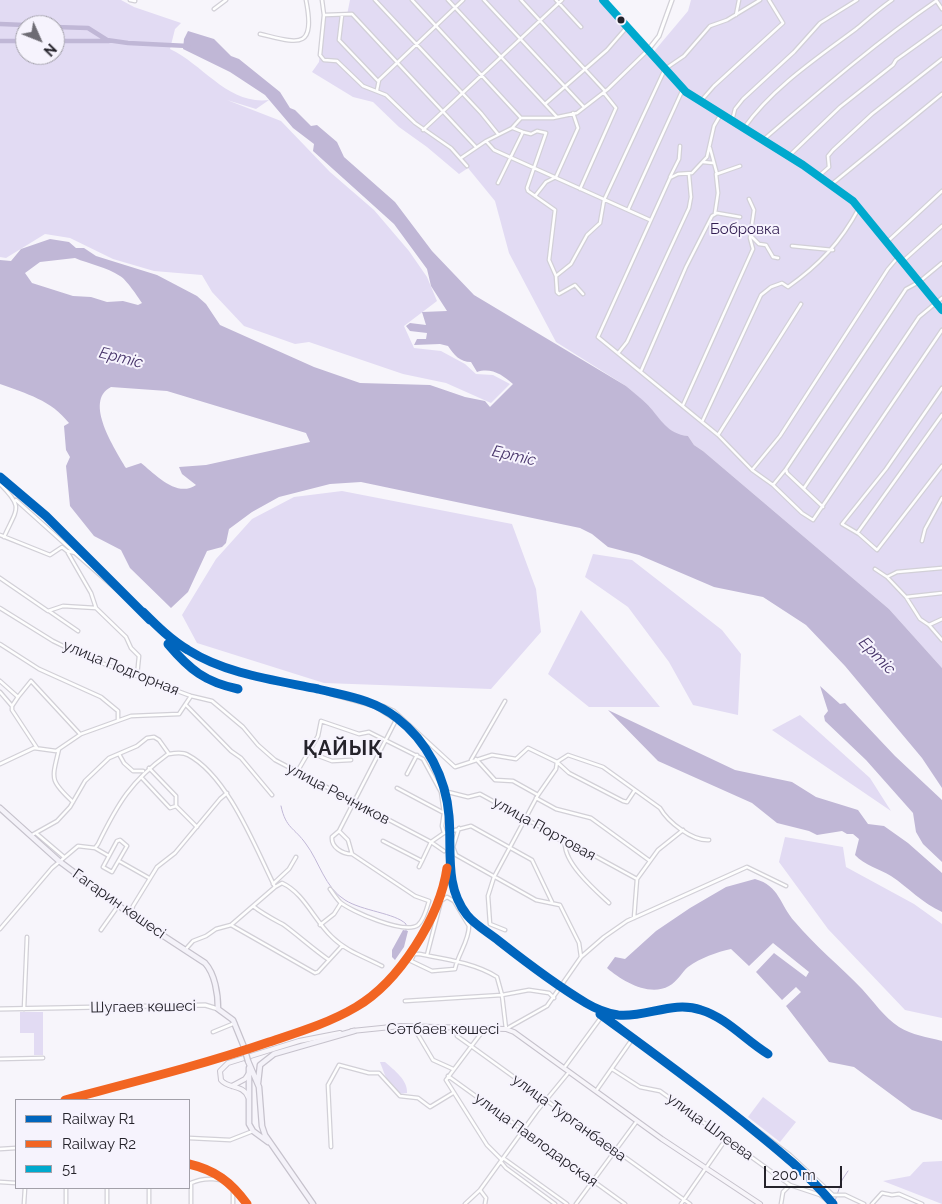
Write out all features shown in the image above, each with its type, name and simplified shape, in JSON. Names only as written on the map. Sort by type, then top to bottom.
[{"type":"highway","name":"Гагарин көшесі","points":[[0,808],[59,861],[130,914],[209,968],[216,988],[218,1009]]},
{"type":"highway","name":"Шугаев көшесі","points":[[218,1009],[235,1023],[259,1087],[262,1126],[271,1144],[313,1204]]},
{"type":"highway","points":[[259,1087],[258,1073],[260,1065],[274,1054],[354,1031]]},
{"type":"highway","name":"Шугаев көшесі","points":[[248,1087],[249,1063]]},
{"type":"highway","points":[[259,1087],[253,1083],[248,1087],[249,1124],[254,1131],[258,1131],[262,1126]]},
{"type":"highway","name":"Шугаев көшесі","points":[[254,1131],[271,1144]]},
{"type":"main road","name":"Сәтбаев көшесі","points":[[248,1099],[242,1089],[222,1082],[220,1077],[223,1068],[228,1063],[299,1041],[354,1031],[401,1026],[456,1026],[506,1029],[514,1032],[637,1121],[760,1204]]},
{"type":"main road","points":[[232,1086],[245,1079],[250,1073]]},
{"type":"street","points":[[130,0],[135,1]]},
{"type":"street","points":[[214,9],[226,0]]},
{"type":"street","points":[[260,34],[295,42],[304,38],[309,22],[306,0]]},
{"type":"street","points":[[322,0],[324,15],[320,55],[324,60],[336,61],[363,86],[386,95],[423,130],[447,146],[467,166]]},
{"type":"street","points":[[375,0],[498,134]]},
{"type":"street","points":[[412,0],[521,118]]},
{"type":"street","points":[[448,0],[557,117]]},
{"type":"street","points":[[377,90],[378,81],[396,62],[463,0]]},
{"type":"street","points":[[484,0],[584,107]]},
{"type":"street","points":[[521,0],[584,68],[616,108],[580,189]]},
{"type":"street","points":[[556,0],[581,27]]},
{"type":"street","points":[[423,130],[461,92],[562,0]]},
{"type":"street","points":[[603,0],[683,89],[700,102],[832,184],[859,208],[942,310]]},
{"type":"street","points":[[460,158],[498,134],[512,128],[521,118],[557,117],[574,113],[584,107],[604,92],[648,50],[659,36],[672,0]]},
{"type":"street","points":[[736,15],[739,0]]},
{"type":"street","points":[[556,276],[571,264],[586,235],[598,226],[604,200],[665,69],[684,56],[710,26],[736,15],[760,0]]},
{"type":"street","points":[[700,102],[714,86],[783,24],[769,0]]},
{"type":"street","points":[[845,0],[849,5]]},
{"type":"street","points":[[732,121],[735,109],[742,99],[794,52],[820,23],[857,0]]},
{"type":"street","points":[[744,128],[761,108],[795,76],[827,49],[892,0]]},
{"type":"street","points":[[763,140],[850,65],[897,28],[936,0],[942,9]]},
{"type":"street","points":[[324,15],[352,14],[476,147]]},
{"type":"street","points":[[342,15],[339,40],[378,81]]},
{"type":"street","points":[[545,104],[584,68],[607,50],[627,26]]},
{"type":"street","points":[[789,156],[840,107],[893,65],[896,60],[942,27]]},
{"type":"street","points":[[820,176],[829,167],[828,156],[833,150],[878,110],[942,59]]},
{"type":"street","points":[[628,210],[683,89]]},
{"type":"street","points":[[832,184],[942,94]]},
{"type":"street","points":[[535,196],[546,182],[556,177],[578,128],[574,113]]},
{"type":"street","points":[[619,352],[627,342],[689,208],[689,175],[703,162],[710,148],[714,126],[721,114]]},
{"type":"street","points":[[512,128],[531,134],[536,131],[546,132],[527,188],[555,210],[556,216],[548,260],[556,276],[558,294],[573,285],[583,294]]},
{"type":"street","points":[[498,183],[523,132]]},
{"type":"street","points":[[486,141],[494,150],[650,220]]},
{"type":"street","points":[[680,146],[679,159],[598,337],[619,352],[650,381],[718,435],[752,470],[773,485],[802,513],[813,520],[823,507],[942,330]]},
{"type":"street","points":[[641,371],[686,268],[714,214],[718,194],[716,173],[710,148]]},
{"type":"street","points":[[703,162],[713,163]]},
{"type":"street","points":[[716,173],[719,174],[740,166]]},
{"type":"street","points":[[670,178],[678,174],[689,175]]},
{"type":"street","points":[[887,242],[942,191]]},
{"type":"street","points":[[749,199],[754,210],[750,236],[753,249]]},
{"type":"street","points":[[702,422],[762,295],[782,283],[788,287],[833,250],[859,208]]},
{"type":"street","points":[[714,214],[740,216]]},
{"type":"street","points":[[903,261],[942,226]]},
{"type":"street","points":[[750,236],[759,244]]},
{"type":"street","points":[[682,406],[753,249],[759,244],[766,244],[773,258],[778,258]]},
{"type":"street","points":[[792,246],[833,250]]},
{"type":"street","points":[[752,470],[780,436],[888,269],[899,256]]},
{"type":"street","points":[[773,485],[786,469],[906,289],[919,282],[942,263]]},
{"type":"street","points":[[804,488],[919,317],[942,298]]},
{"type":"street","points":[[718,435],[801,304]]},
{"type":"street","points":[[942,388],[886,469],[842,524],[859,534],[877,550],[942,466]]},
{"type":"street","points":[[859,534],[858,531],[861,526],[942,415]]},
{"type":"street","points":[[786,469],[787,473],[823,507]]},
{"type":"street","points":[[0,484],[132,603]]},
{"type":"street","points":[[922,541],[925,529],[942,498]]},
{"type":"street","points":[[4,537],[16,509],[16,500]]},
{"type":"street","points":[[0,535],[50,555],[62,547],[67,552],[91,593],[96,608],[126,637],[131,648],[139,656],[137,676]]},
{"type":"street","points":[[67,552],[74,552]]},
{"type":"street","points":[[887,577],[897,572],[942,568]]},
{"type":"street","points":[[875,569],[887,577],[906,597],[920,619],[929,625],[942,640]]},
{"type":"street","points":[[0,578],[78,631]]},
{"type":"street","points":[[906,597],[942,593]]},
{"type":"street","points":[[48,611],[63,606],[96,608]]},
{"type":"street","name":"улица Подгорная","points":[[0,608],[66,648],[191,696]]},
{"type":"street","points":[[929,625],[934,621],[942,619]]},
{"type":"street","points":[[0,644],[39,668],[101,697],[118,711],[118,720]]},
{"type":"street","points":[[0,681],[18,697]]},
{"type":"street","points":[[12,706],[31,681],[81,734]]},
{"type":"street","points":[[0,692],[12,706],[15,716],[37,748]]},
{"type":"street","points":[[327,693],[374,706],[396,720],[339,831],[332,837],[333,844],[343,853],[352,854],[415,896],[430,901],[420,923],[412,928],[404,929],[390,926],[340,903],[330,890]]},
{"type":"street","points":[[0,764],[37,748],[52,751],[59,749],[81,734],[131,716],[177,715],[181,713],[191,696]]},
{"type":"street","name":"улица Речников","points":[[191,696],[212,701],[243,727],[269,756],[431,842],[444,851]]},
{"type":"street","points":[[470,761],[505,702]]},
{"type":"street","points":[[186,705],[230,751],[244,761],[272,795]]},
{"type":"street","points":[[383,706],[394,711],[455,767],[476,759],[492,756],[516,759],[528,748],[557,762],[570,773],[623,801],[627,802],[635,790]]},
{"type":"street","points":[[297,772],[318,736],[321,721],[359,734],[369,732],[417,755],[426,762],[438,785],[444,813],[442,826],[444,833]]},
{"type":"street","points":[[30,836],[37,834],[58,821],[73,802],[89,776],[109,758],[137,746],[148,738],[154,737],[169,754]]},
{"type":"street","points":[[59,749],[53,773],[60,790],[73,802]]},
{"type":"street","points":[[308,752],[332,761],[351,760]]},
{"type":"street","points":[[119,754],[124,763],[133,771],[145,771]]},
{"type":"street","points":[[95,848],[123,797],[145,771],[169,754],[189,755],[227,794],[274,885]]},
{"type":"street","points":[[407,774],[417,755]]},
{"type":"street","points":[[506,930],[490,924],[488,896],[494,877],[537,797],[556,769],[557,762],[568,755],[603,766],[660,808],[665,816],[683,830],[702,841],[709,840]]},
{"type":"street","points":[[476,759],[482,768],[495,780],[512,781],[556,809],[591,818],[650,861]]},
{"type":"street","points":[[149,768],[176,796],[176,806],[197,827]]},
{"type":"street","points":[[141,777],[170,808],[176,806]]},
{"type":"street","points":[[397,788],[444,813]]},
{"type":"street","name":"улица Портовая","points":[[448,792],[468,797],[480,794],[546,830],[565,844],[575,845],[637,879]]},
{"type":"street","points":[[130,914],[132,906],[161,862],[175,853],[227,794]]},
{"type":"street","points":[[419,867],[431,842],[444,833],[472,826],[532,860],[552,902]]},
{"type":"street","points":[[459,828],[453,847],[456,855],[536,900],[552,902],[560,906],[568,918],[579,943],[581,958]]},
{"type":"street","points":[[634,918],[637,879],[663,845],[683,830]]},
{"type":"street","points":[[339,831],[351,845],[352,854]]},
{"type":"street","points":[[37,834],[64,857]]},
{"type":"street","points":[[120,840],[127,846],[112,872],[103,866],[109,856],[120,840]]},
{"type":"street","points":[[383,841],[422,861]]},
{"type":"street","points":[[565,844],[566,852],[581,876],[609,903]]},
{"type":"street","points":[[0,929],[59,861],[78,846],[95,848],[109,856]]},
{"type":"street","points":[[185,950],[193,941],[206,936],[216,929],[231,925],[290,869],[296,858]]},
{"type":"street","points":[[119,861],[150,878]]},
{"type":"street","points":[[427,955],[441,901],[447,897],[454,900],[469,926],[466,940],[456,962],[452,971],[437,972],[417,965],[411,960],[416,953],[427,955],[456,962],[488,971],[497,977],[502,995],[506,1029],[547,1006],[581,958],[604,937],[634,918],[747,867],[786,886]]},
{"type":"street","points":[[274,885],[282,883],[293,888],[320,925],[342,946],[382,966]]},
{"type":"street","points":[[320,925],[334,914],[340,903]]},
{"type":"street","points":[[101,930],[119,904]]},
{"type":"street","points":[[253,906],[270,919],[283,925],[308,947],[329,960]]},
{"type":"street","points":[[231,925],[311,973],[318,972],[342,946]]},
{"type":"street","points":[[24,1009],[26,937]]},
{"type":"street","points":[[405,1002],[502,995],[529,990],[549,993],[554,998]]},
{"type":"street","name":"Шугаев көшесі","points":[[0,1009],[205,1005],[218,1009]]},
{"type":"street","points":[[564,1068],[602,1016],[634,1037],[790,1155],[833,1195],[845,1195],[864,1204]]},
{"type":"street","points":[[213,1032],[235,1023]]},
{"type":"street","name":"улица Турганбаева","points":[[456,1026],[457,1036],[690,1204]]},
{"type":"street","points":[[485,1028],[446,1080],[487,1145],[502,1160],[567,1204]]},
{"type":"street","points":[[418,1033],[433,1060],[453,1069]]},
{"type":"street","points":[[596,1091],[633,1038]]},
{"type":"street","points":[[0,1059],[43,1058]]},
{"type":"street","points":[[331,1147],[328,1085],[339,1065],[369,1073],[379,1073],[400,1096],[418,1098],[430,1107],[453,1093]]},
{"type":"street","name":"улица Шлеева","points":[[612,1069],[640,1087],[660,1091],[790,1185],[820,1195],[832,1204]]},
{"type":"street","points":[[465,1204],[480,1190],[523,1130],[569,1072]]},
{"type":"street","name":"улица Павлодарская","points":[[448,1076],[625,1204]]},
{"type":"street","points":[[576,1204],[637,1121]]},
{"type":"street","points":[[190,1138],[230,1140],[254,1131]]},
{"type":"street","points":[[681,1204],[726,1139]]},
{"type":"street","points":[[0,1149],[15,1148]]},
{"type":"street","points":[[502,1160],[506,1168],[555,1204]]},
{"type":"street","points":[[191,1204],[191,1183],[197,1180],[222,1179],[234,1190],[233,1204]]},
{"type":"street","points":[[0,1182],[15,1183]]},
{"type":"street","points":[[781,1204],[783,1192],[790,1185]]},
{"type":"street","points":[[24,1189],[24,1204]]},
{"type":"street","points":[[66,1189],[66,1204]]},
{"type":"street","points":[[107,1189],[107,1204]]},
{"type":"street","points":[[149,1189],[149,1204]]},
{"type":"street","points":[[480,1190],[486,1198],[485,1204]]},
{"type":"street","points":[[872,1204],[880,1193],[899,1194],[922,1204]]},
{"type":"green space","points":[[0,0],[121,0],[134,7],[181,23],[175,29],[170,49],[229,90],[254,100],[269,100],[256,109],[227,100],[281,121],[330,172],[374,210],[409,251],[427,277],[437,301],[404,326],[414,348],[441,351],[465,364],[476,374],[493,375],[510,384],[491,403],[446,383],[403,374],[309,342],[295,344],[244,326],[212,292],[202,275],[154,271],[113,259],[70,238],[45,234],[6,258],[0,257]]},
{"type":"green space","name":"Бобровка","points":[[350,0],[598,0],[651,55],[688,11],[691,0],[942,0],[942,668],[889,609],[694,445],[688,436],[677,435],[664,425],[648,405],[626,386],[556,342],[509,253],[495,201],[468,168],[459,174],[427,147],[399,127],[373,102],[353,97],[312,72],[319,62],[324,15],[347,15]]},
{"type":"green space","points":[[342,491],[512,524],[536,589],[541,632],[491,689],[324,683],[197,643],[182,615],[216,559],[252,519],[294,497]]},
{"type":"green space","points":[[593,554],[632,560],[722,630],[741,654],[738,715],[693,705],[669,662],[628,607],[585,577]]},
{"type":"green space","points":[[581,610],[660,707],[589,707],[548,674]]},
{"type":"green space","points":[[800,715],[870,778],[891,811],[772,730]]},
{"type":"green space","points":[[785,837],[843,847],[846,867],[914,904],[942,924],[942,1018],[905,1010],[828,929],[779,862]]},
{"type":"green space","points":[[20,1012],[43,1012],[43,1055],[34,1055],[34,1033],[20,1033]]},
{"type":"green space","points":[[380,1062],[385,1062],[400,1076],[407,1088],[407,1093],[399,1094],[386,1078]]},
{"type":"green space","points":[[763,1097],[796,1122],[780,1142],[748,1117]]},
{"type":"green space","points":[[942,1161],[942,1204],[883,1181],[910,1176],[923,1162]]},
{"type":"water","name":"Ертіс","points":[[188,31],[214,39],[231,56],[239,59],[280,92],[290,108],[295,110],[311,126],[317,125],[337,142],[344,157],[395,202],[432,251],[474,295],[626,386],[648,405],[670,429],[681,435],[688,436],[694,445],[889,609],[942,668],[942,788],[922,758],[845,666],[806,625],[763,597],[714,587],[639,555],[608,547],[592,534],[580,528],[361,482],[330,484],[279,497],[252,512],[229,529],[226,543],[222,547],[207,551],[188,592],[171,608],[130,568],[121,550],[94,536],[70,506],[66,466],[70,457],[66,450],[64,426],[69,423],[46,403],[0,384],[0,260],[11,261],[21,249],[50,239],[69,242],[76,248],[84,248],[96,256],[157,275],[197,296],[206,304],[220,325],[314,367],[360,383],[430,385],[465,397],[485,401],[490,407],[513,384],[492,371],[477,372],[471,362],[464,361],[458,357],[448,346],[440,344],[414,345],[417,339],[426,339],[427,333],[410,331],[406,326],[410,323],[426,325],[422,312],[447,311],[431,286],[427,269],[394,224],[313,151],[314,144],[293,128],[265,95],[230,72],[183,49],[184,39]],"holes":[[[75,258],[104,268],[123,278],[142,303],[138,305],[123,301],[107,302],[91,297],[73,296],[32,283],[25,273],[40,262]],[[111,387],[167,391],[306,433],[310,442],[206,465],[179,467],[182,474],[196,485],[182,489],[174,487],[160,479],[141,463],[126,468],[109,438],[101,414],[100,403],[103,394]]]},
{"type":"water","points":[[820,686],[840,704],[845,703],[895,756],[942,800],[942,862],[923,844],[916,832],[913,813],[866,760],[825,721],[824,716],[828,711]]},
{"type":"water","points":[[608,710],[735,770],[792,782],[816,797],[858,810],[868,824],[884,826],[908,843],[942,873],[942,912],[922,900],[891,876],[867,864],[855,855],[859,839],[853,834],[847,834],[842,831],[817,835],[809,831],[777,823],[752,803],[658,761]]},
{"type":"water","points":[[755,879],[770,886],[803,931],[894,1023],[909,1032],[942,1041],[942,1120],[912,1110],[854,1067],[829,1062],[786,1006],[801,992],[796,987],[782,1000],[756,972],[774,953],[806,977],[809,972],[773,943],[749,966],[731,949],[709,956],[688,967],[677,980],[661,989],[653,990],[636,986],[620,978],[607,968],[615,957],[625,959],[656,931],[690,908],[726,887]]},
{"type":"water","points":[[403,930],[408,931],[404,947],[395,960],[392,957],[392,950]]},
{"type":"waterway","points":[[0,24],[15,25]]},
{"type":"waterway","points":[[65,27],[88,28],[107,40],[188,46]]},
{"type":"waterway","points":[[0,41],[15,41]]},
{"type":"waterway","points":[[65,41],[109,41]]},
{"type":"waterway","points":[[281,806],[288,824],[302,838],[311,851],[332,889],[352,904],[401,920],[406,924],[406,931]]},
{"type":"waterway","points":[[834,1204],[842,1180],[848,1171]]},
{"type":"rail line","name":"R1","points":[[0,477],[46,516],[150,620]]},
{"type":"rail line","name":"R1","points":[[143,612],[182,646],[218,665],[234,671],[369,702],[388,712],[408,727],[426,749],[444,788],[449,816],[452,880],[460,904],[474,922],[531,966],[601,1011],[628,1015],[680,1007],[691,1007],[701,1010],[719,1018],[768,1054]]},
{"type":"rail line","name":"R1","points":[[168,644],[199,674],[216,683],[238,689]]},
{"type":"rail line","name":"R2","points":[[69,1099],[244,1050],[314,1027],[356,1007],[387,982],[415,946],[436,907],[447,868]]},
{"type":"rail line","name":"R1","points":[[600,1014],[758,1133],[802,1172],[833,1204]]},
{"type":"rail line","name":"R2","points":[[190,1164],[215,1173],[235,1189],[247,1204]]},
{"type":"transit line","name":"51","points":[[603,0],[686,92],[803,165],[853,201],[942,310]]},
{"type":"district","name":"ҚАЙЫҚ","points":[[343,749]]}]
